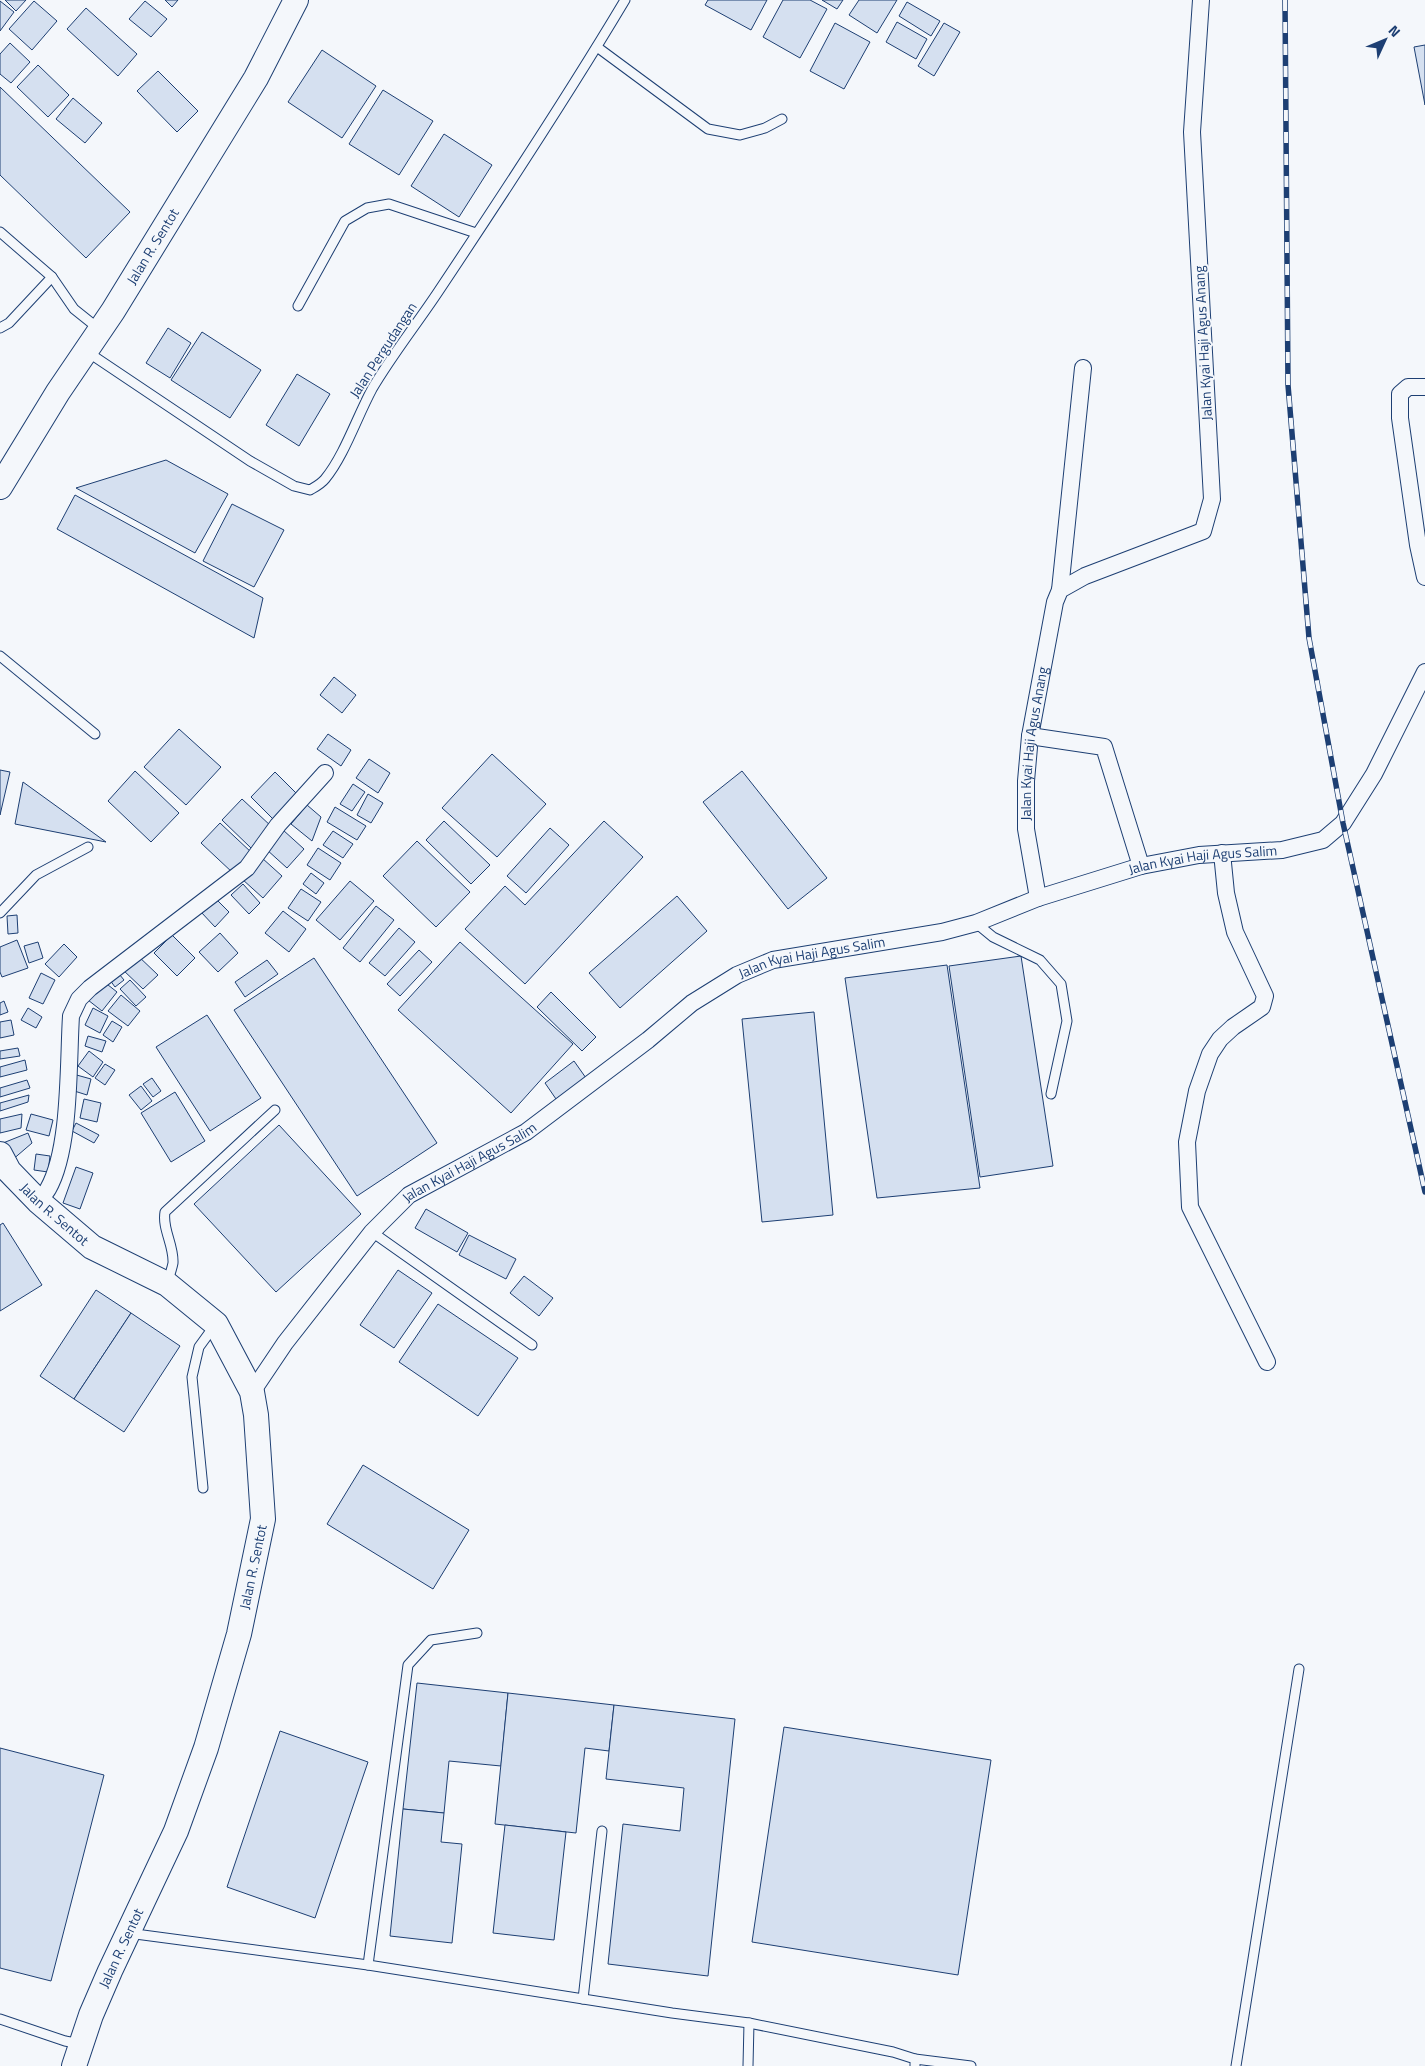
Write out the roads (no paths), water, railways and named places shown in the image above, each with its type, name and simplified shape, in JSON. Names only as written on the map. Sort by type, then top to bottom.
[{"type":"street","name":"Jalan R. Sentot","points":[[0,487],[100,329],[113,312],[256,78],[296,0]]},
{"type":"street","name":"Jalan Kyai Haji Agus Anang","points":[[1060,590],[1085,576],[1202,531],[1212,499],[1192,132],[1201,0]]},
{"type":"street","name":"Jalan Kyai Haji Agus Anang","points":[[1038,898],[1026,829],[1026,781],[1030,736],[1055,602],[1060,590],[1083,368]]},
{"type":"street","points":[[1425,387],[1408,388],[1400,394],[1400,418],[1418,545],[1425,577]]},
{"type":"street","name":"Jalan Kyai Haji Agus Salim","points":[[252,1392],[285,1343],[372,1232],[410,1195],[526,1132],[648,1040],[692,1003],[737,975],[773,960],[942,932],[976,923],[1038,898],[1141,866],[1199,855],[1282,850],[1323,840],[1343,823],[1374,774],[1425,672]]},
{"type":"street","points":[[1030,736],[1104,747],[1141,866]]},
{"type":"street","points":[[38,1201],[48,1189],[64,1130],[71,1016],[79,998],[105,975],[247,868],[278,825],[324,773]]},
{"type":"street","points":[[1222,853],[1226,893],[1235,932],[1265,996],[1262,1007],[1233,1027],[1220,1039],[1210,1054],[1203,1073],[1197,1091],[1187,1142],[1190,1207],[1267,1362]]},
{"type":"street","name":"Jalan R. Sentot","points":[[0,1154],[9,1171],[38,1201],[92,1247],[167,1284],[216,1324],[252,1392],[256,1415],[263,1519],[238,1634],[206,1748],[176,1831],[91,2015],[74,2066]]},
{"type":"lane","name":"Jalan Pergudangan","points":[[86,351],[250,461],[294,486],[310,490],[325,479],[340,453],[360,410],[384,370],[476,234],[598,47],[625,0]]},
{"type":"lane","points":[[598,47],[708,129],[740,135],[764,128],[782,119]]},
{"type":"lane","points":[[298,306],[345,221],[367,208],[389,204],[476,234]]},
{"type":"lane","points":[[0,232],[52,277],[74,309],[100,329]]},
{"type":"lane","points":[[0,328],[9,323],[52,277]]},
{"type":"lane","points":[[0,656],[95,734]]},
{"type":"lane","points":[[0,912],[36,875],[88,847]]},
{"type":"lane","points":[[976,923],[993,937],[1040,960],[1061,984],[1067,1021],[1051,1094]]},
{"type":"lane","points":[[167,1284],[173,1262],[170,1241],[163,1220],[165,1212],[275,1110]]},
{"type":"lane","points":[[372,1232],[532,1344]]},
{"type":"lane","points":[[203,1488],[192,1377],[199,1347],[216,1324]]},
{"type":"lane","points":[[368,1965],[408,1665],[431,1640],[476,1633]]},
{"type":"lane","points":[[1236,2066],[1299,1669]]},
{"type":"lane","points":[[583,1999],[602,1830]]},
{"type":"lane","points":[[128,1933],[368,1965],[672,2014],[749,2023],[893,2052],[915,2062],[971,2066]]},
{"type":"lane","points":[[0,2019],[66,2041],[82,2044]]},
{"type":"lane","points":[[748,2066],[749,2023]]},
{"type":"railway","points":[[1285,0],[1288,385],[1309,638],[1343,823],[1425,1192]]}]
